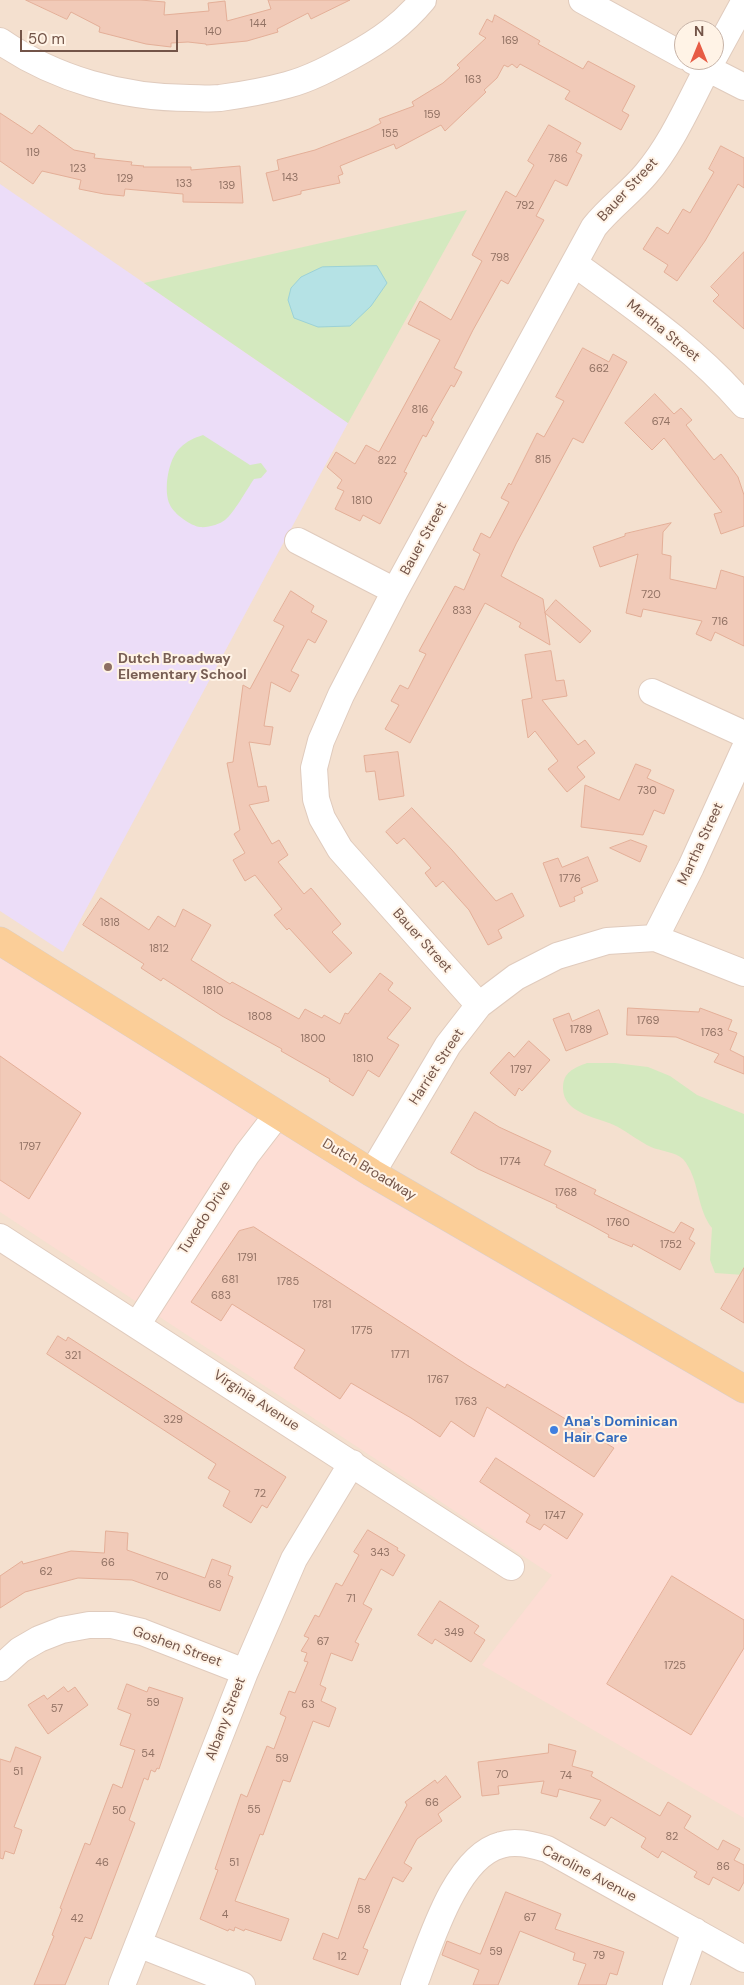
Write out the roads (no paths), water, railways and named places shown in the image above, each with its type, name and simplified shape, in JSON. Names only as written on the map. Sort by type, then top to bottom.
[{"type":"main road","name":"Dutch Broadway","points":[[0,941],[372,1173],[744,1389]]},
{"type":"street","points":[[0,41],[11,49],[57,73],[111,90],[165,98],[219,98],[288,85],[326,70],[377,42],[407,19],[423,0]]},
{"type":"street","points":[[582,0],[674,51]]},
{"type":"street","name":"Bauer Street","points":[[724,33],[744,2]]},
{"type":"street","name":"Bauer Street","points":[[479,1006],[340,849],[322,818],[316,799],[314,768],[321,742],[341,695],[395,591],[599,221],[646,174],[666,147],[702,70]]},
{"type":"street","points":[[719,70],[744,87]]},
{"type":"street","name":"Martha Street","points":[[576,264],[678,340],[728,387],[744,405]]},
{"type":"street","points":[[298,541],[395,591]]},
{"type":"street","points":[[652,692],[744,734]]},
{"type":"street","name":"Martha Street","points":[[655,938],[691,867],[744,750]]},
{"type":"street","name":"Harriet Street","points":[[372,1173],[448,1045],[479,1006],[516,978],[557,956],[607,941],[655,938],[744,973]]},
{"type":"street","name":"Tuxedo Drive","points":[[137,1325],[247,1154],[277,1114]]},
{"type":"street","name":"Virginia Avenue","points":[[0,1236],[511,1567]]},
{"type":"street","name":"Albany Street","points":[[122,1985],[245,1672],[294,1559],[352,1463]]},
{"type":"street","name":"Goshen Street","points":[[0,1668],[20,1650],[39,1639],[89,1625],[112,1625],[142,1632],[245,1672]]},
{"type":"street","name":"Caroline Avenue","points":[[414,1985],[457,1883],[478,1857],[501,1845],[524,1843],[547,1849],[744,1959]]},
{"type":"street","points":[[676,1985],[695,1931]]},
{"type":"street","points":[[138,1944],[242,1985]]},
{"type":"water","points":[[377,266],[387,283],[371,306],[350,326],[318,327],[294,318],[288,300],[291,288],[301,277],[322,267]]},
{"type":"place","name":"Dutch Broadway Elementary School","points":[[108,667]]},
{"type":"place","name":"Ana's Dominican Hair Care","points":[[554,1430]]}]
